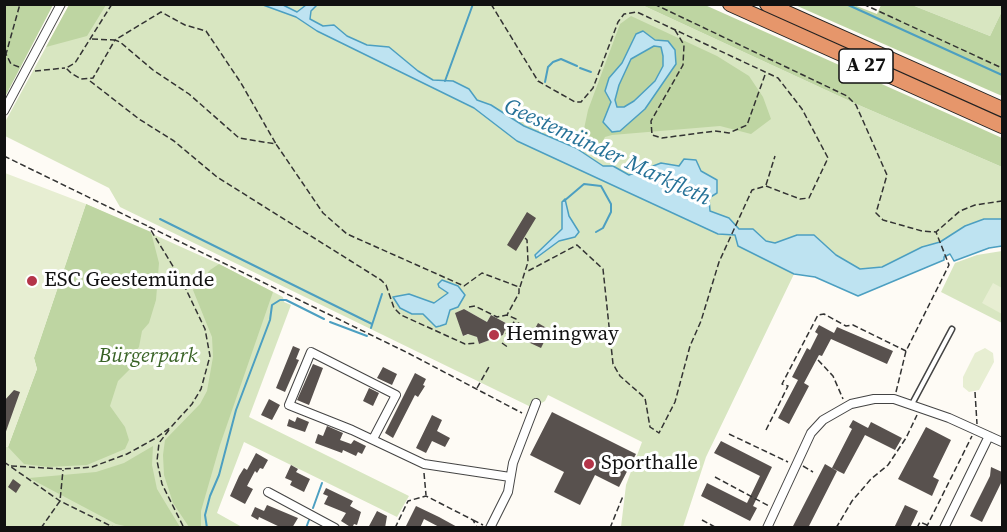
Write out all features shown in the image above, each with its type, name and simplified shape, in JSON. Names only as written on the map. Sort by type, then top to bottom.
[{"type":"highway","name":"A 27","points":[[730,4],[1002,126]]},
{"type":"highway","name":"A 27","points":[[767,4],[1002,109]]},
{"type":"street","points":[[4,111],[61,4]]},
{"type":"street","points":[[373,439],[396,395],[311,352],[288,405],[373,439],[424,464],[510,477]]},
{"type":"street","points":[[767,528],[794,465],[811,433],[824,420],[846,406],[874,399],[894,399],[920,407],[1002,442]]},
{"type":"street","points":[[490,528],[508,492],[521,440],[536,403]]},
{"type":"street","points":[[944,528],[989,436]]},
{"type":"street","points":[[268,492],[335,528]]},
{"type":"lane","points":[[912,404],[952,329]]},
{"type":"path","points":[[20,4],[6,54],[11,64],[42,73],[66,68],[75,63],[112,4]]},
{"type":"path","points":[[491,4],[538,81],[575,102],[586,99],[593,88],[624,14],[636,12],[766,72],[783,84],[802,109],[828,158],[809,198],[800,199],[766,186],[752,190],[712,281],[675,402],[659,433],[651,427],[645,398],[620,376],[613,364],[603,269],[577,245],[528,271]]},
{"type":"path","points":[[654,4],[847,96],[856,105],[887,175],[876,213],[886,222],[936,232],[960,211],[975,205],[1002,201]]},
{"type":"path","points":[[863,4],[1002,68]]},
{"type":"path","points":[[89,81],[115,40],[161,12],[185,25],[206,31],[236,74],[276,144],[323,213],[347,234],[464,286],[482,273],[519,287]]},
{"type":"path","points":[[675,29],[684,45],[683,65],[651,121],[652,135],[663,138],[715,131],[729,133],[747,125],[766,72]]},
{"type":"path","points":[[91,39],[115,40],[189,94],[239,138],[276,144]]},
{"type":"path","points":[[66,68],[81,79],[89,81],[174,141],[217,177],[381,280],[386,285],[394,308],[402,315],[465,344],[476,343]]},
{"type":"path","points":[[4,156],[531,417]]},
{"type":"path","points":[[766,186],[776,156]]},
{"type":"path","points":[[149,227],[205,329],[210,356],[201,389],[192,404],[159,444],[157,461],[162,484],[184,528]]},
{"type":"path","points":[[894,399],[906,351],[949,265],[936,232]]},
{"type":"path","points":[[507,315],[528,271],[527,240],[524,237]]},
{"type":"path","points":[[469,307],[475,306],[497,317],[507,315],[516,319],[506,334]]},
{"type":"path","points":[[766,430],[788,386],[782,384],[818,315],[824,314],[846,326],[854,325],[906,351]]},
{"type":"path","points":[[502,343],[509,348]]},
{"type":"path","points":[[818,360],[833,376],[846,406]]},
{"type":"path","points":[[476,389],[490,365]]},
{"type":"path","points":[[917,528],[920,522],[926,526],[975,429],[978,421],[975,392]]},
{"type":"path","points":[[836,528],[852,501],[871,479],[888,465],[906,438],[920,407]]},
{"type":"path","points":[[11,466],[63,469],[92,466],[127,454],[171,427]]},
{"type":"path","points":[[729,434],[794,465]]},
{"type":"path","points":[[4,462],[60,501],[115,528]]},
{"type":"path","points":[[424,464],[426,496]]},
{"type":"path","points":[[41,528],[60,501],[63,469]]},
{"type":"path","points":[[715,477],[775,509]]},
{"type":"path","points":[[395,528],[408,501],[426,496],[490,528]]},
{"type":"path","points":[[610,528],[623,496]]},
{"type":"path","points":[[473,520],[477,528]]},
{"type":"path","points":[[702,520],[717,528]]},
{"type":"green space","points":[[4,5],[53,5],[5,97]]},
{"type":"green space","points":[[69,5],[642,5],[854,103],[1002,167],[1002,219],[984,219],[965,226],[940,242],[922,247],[882,267],[860,269],[835,285],[815,277],[794,274],[706,457],[683,527],[621,527],[626,485],[642,442],[548,395],[545,401],[533,408],[120,207],[109,188],[5,136],[5,122]],"holes":[[[464,309],[487,322],[491,315],[508,324],[503,335],[479,344],[477,337],[470,334],[463,336],[456,313]]]},
{"type":"green space","points":[[69,5],[106,5],[87,36],[46,47]]},
{"type":"green space","points":[[642,5],[705,5],[951,115],[1002,138],[1002,167],[854,103]]},
{"type":"green space","points":[[795,5],[854,5],[877,14],[881,5],[912,5],[990,36],[1002,11],[1002,96]]},
{"type":"green space","points":[[912,5],[1002,5],[1002,11],[990,36]]},
{"type":"green space","points":[[631,16],[717,56],[749,76],[763,97],[771,119],[751,134],[720,126],[612,135],[605,137],[595,157],[576,143],[584,129],[588,110],[620,24]]},
{"type":"green space","name":"ESC Geestemünde","points":[[5,173],[86,204],[34,358],[37,369],[8,447],[5,446]]},
{"type":"green space","name":"Bürgerpark","points":[[86,204],[219,264],[283,297],[284,302],[291,305],[249,417],[409,496],[397,517],[244,442],[217,513],[242,527],[5,527],[4,446],[8,447],[37,369],[34,358]]},
{"type":"green space","points":[[86,204],[151,232],[159,263],[156,300],[149,323],[142,331],[139,347],[133,354],[132,367],[118,381],[110,406],[125,427],[129,440],[125,449],[87,465],[48,467],[24,464],[8,447],[37,369],[34,358]]},
{"type":"green space","points":[[1002,251],[1002,323],[941,292],[955,263],[977,255]]},
{"type":"green space","points":[[219,264],[273,292],[220,445],[201,511],[201,527],[189,527],[173,503],[164,475],[163,455],[165,440],[200,404],[207,391],[213,357],[212,337],[193,290],[210,270]]},
{"type":"green space","points":[[993,283],[1002,288],[1002,314],[982,303]]},
{"type":"green space","points":[[985,348],[993,353],[994,362],[979,390],[969,392],[963,387],[963,377],[975,353]]},
{"type":"green space","points":[[153,446],[152,465],[157,489],[180,527],[129,527],[116,524],[29,478],[96,472],[124,463]]},
{"type":"water","points":[[263,5],[283,5],[297,12],[306,5],[317,5],[311,11],[310,19],[323,26],[334,25],[347,36],[367,45],[389,47],[418,71],[433,80],[453,81],[469,89],[477,100],[491,105],[524,126],[576,148],[603,166],[613,166],[629,175],[661,163],[679,166],[684,159],[696,160],[701,171],[717,180],[717,193],[709,198],[710,211],[729,218],[739,229],[753,229],[766,241],[775,243],[797,235],[814,235],[836,255],[860,269],[882,267],[922,247],[940,242],[965,226],[984,219],[1002,219],[1002,246],[989,248],[954,261],[950,254],[944,257],[944,260],[858,296],[815,277],[794,274],[738,246],[735,235],[718,234],[517,141],[474,108],[317,31],[296,17]]},
{"type":"water","points":[[643,31],[655,40],[668,41],[675,50],[676,64],[645,109],[620,131],[612,132],[603,122],[611,102],[605,91],[609,78],[622,63],[636,34]],"holes":[[[654,46],[661,47],[663,66],[655,81],[634,101],[624,107],[617,107],[615,100],[619,85],[631,59]]]},
{"type":"water","points":[[565,199],[569,216],[579,232],[575,237],[559,241],[536,258],[535,255],[562,229],[562,202]]},
{"type":"water","points":[[442,280],[458,286],[465,295],[458,307],[450,310],[446,324],[436,327],[423,314],[412,314],[400,308],[393,297],[409,294],[434,303],[448,293],[439,287],[438,284]]},
{"type":"building","points":[[527,212],[536,218],[516,251],[507,245]]},
{"type":"building","points":[[464,309],[487,322],[491,315],[515,328],[518,322],[524,325],[520,331],[530,337],[527,341],[505,330],[503,335],[479,344],[477,337],[468,334],[463,336],[455,313]]},
{"type":"building","points":[[538,323],[550,330],[541,348],[528,342]]},
{"type":"building","points":[[819,325],[834,333],[837,327],[893,351],[887,364],[831,339],[822,356],[819,355],[804,383],[809,386],[789,424],[778,418],[798,380],[792,377],[807,348],[810,350],[818,334],[815,332]]},
{"type":"building","points":[[293,346],[300,349],[296,359],[299,360],[285,392],[276,388]]},
{"type":"building","points":[[313,364],[323,368],[309,405],[297,400]]},
{"type":"building","points":[[383,367],[397,374],[392,385],[377,378]]},
{"type":"building","points":[[415,373],[426,379],[423,385],[425,386],[418,397],[415,395],[393,438],[385,433]]},
{"type":"building","points":[[369,388],[379,393],[373,406],[363,401]]},
{"type":"building","points":[[14,390],[20,392],[4,437],[4,401]]},
{"type":"building","points":[[269,399],[280,405],[272,420],[261,415]]},
{"type":"building","name":"Sporthalle","points":[[552,412],[636,454],[619,487],[595,475],[580,505],[554,492],[564,472],[530,455]]},
{"type":"building","points":[[432,415],[442,420],[437,431],[450,438],[445,447],[432,441],[426,453],[416,448]]},
{"type":"building","points":[[297,417],[309,422],[305,432],[287,426],[289,419],[295,422]]},
{"type":"building","points":[[853,420],[868,428],[871,422],[902,438],[895,450],[865,435],[844,474],[832,468],[852,429],[849,427]]},
{"type":"building","points":[[327,426],[343,433],[340,440],[351,444],[354,440],[366,446],[362,454],[358,452],[356,456],[343,450],[342,453],[315,443],[318,434],[323,436]]},
{"type":"building","points":[[926,427],[951,440],[933,477],[939,480],[932,496],[898,479]]},
{"type":"building","points":[[721,441],[772,467],[753,506],[757,508],[750,521],[701,496],[707,483],[747,503],[760,476],[714,453]]},
{"type":"building","points":[[256,453],[268,460],[263,469],[260,468],[257,473],[255,471],[247,486],[253,489],[245,504],[230,496],[239,476],[244,468],[247,470]]},
{"type":"building","points":[[825,464],[837,471],[808,528],[792,528]]},
{"type":"building","points":[[291,465],[298,469],[296,472],[310,479],[304,492],[290,485],[292,481],[285,478]]},
{"type":"building","points":[[991,467],[1002,472],[1002,481],[982,522],[970,516],[990,476]]},
{"type":"building","points":[[13,479],[21,485],[16,493],[8,487]]},
{"type":"building","points":[[326,488],[353,501],[350,506],[361,512],[357,525],[354,524],[352,528],[341,521],[346,513],[324,504],[328,496],[323,494]]},
{"type":"building","points":[[267,505],[298,518],[292,528],[282,528],[259,517],[258,520],[251,516],[255,507],[264,511]]},
{"type":"building","points":[[905,505],[918,511],[910,528],[894,528]]},
{"type":"building","points":[[416,506],[459,528],[441,528],[424,519],[420,528],[405,528]]},
{"type":"building","points":[[377,511],[387,516],[385,528],[368,528]]},
{"type":"waterway","points":[[445,81],[473,4]]},
{"type":"waterway","points":[[846,4],[1002,75]]},
{"type":"waterway","points":[[545,82],[548,67],[553,62],[561,59],[577,66]]},
{"type":"waterway","points":[[580,68],[591,72]]},
{"type":"waterway","points":[[564,201],[584,184],[601,186],[611,204],[611,212],[603,228],[596,232]]},
{"type":"waterway","points":[[160,219],[372,324]]},
{"type":"waterway","points":[[371,328],[382,294]]},
{"type":"waterway","points":[[207,528],[205,515],[210,496],[219,475],[236,410],[270,320],[272,305],[280,300],[286,300],[324,319]]},
{"type":"waterway","points":[[330,322],[367,336]]},
{"type":"waterway","points":[[313,508],[322,483]]},
{"type":"waterway","points":[[306,528],[309,520]]},
{"type":"place","name":"ESC Geestemünde","points":[[32,281]]},
{"type":"place","name":"Hemingway","points":[[494,335]]},
{"type":"place","name":"Sporthalle","points":[[589,464]]},
{"type":"water label","name":"Geestemünder Markfleth","points":[[607,153]]}]
